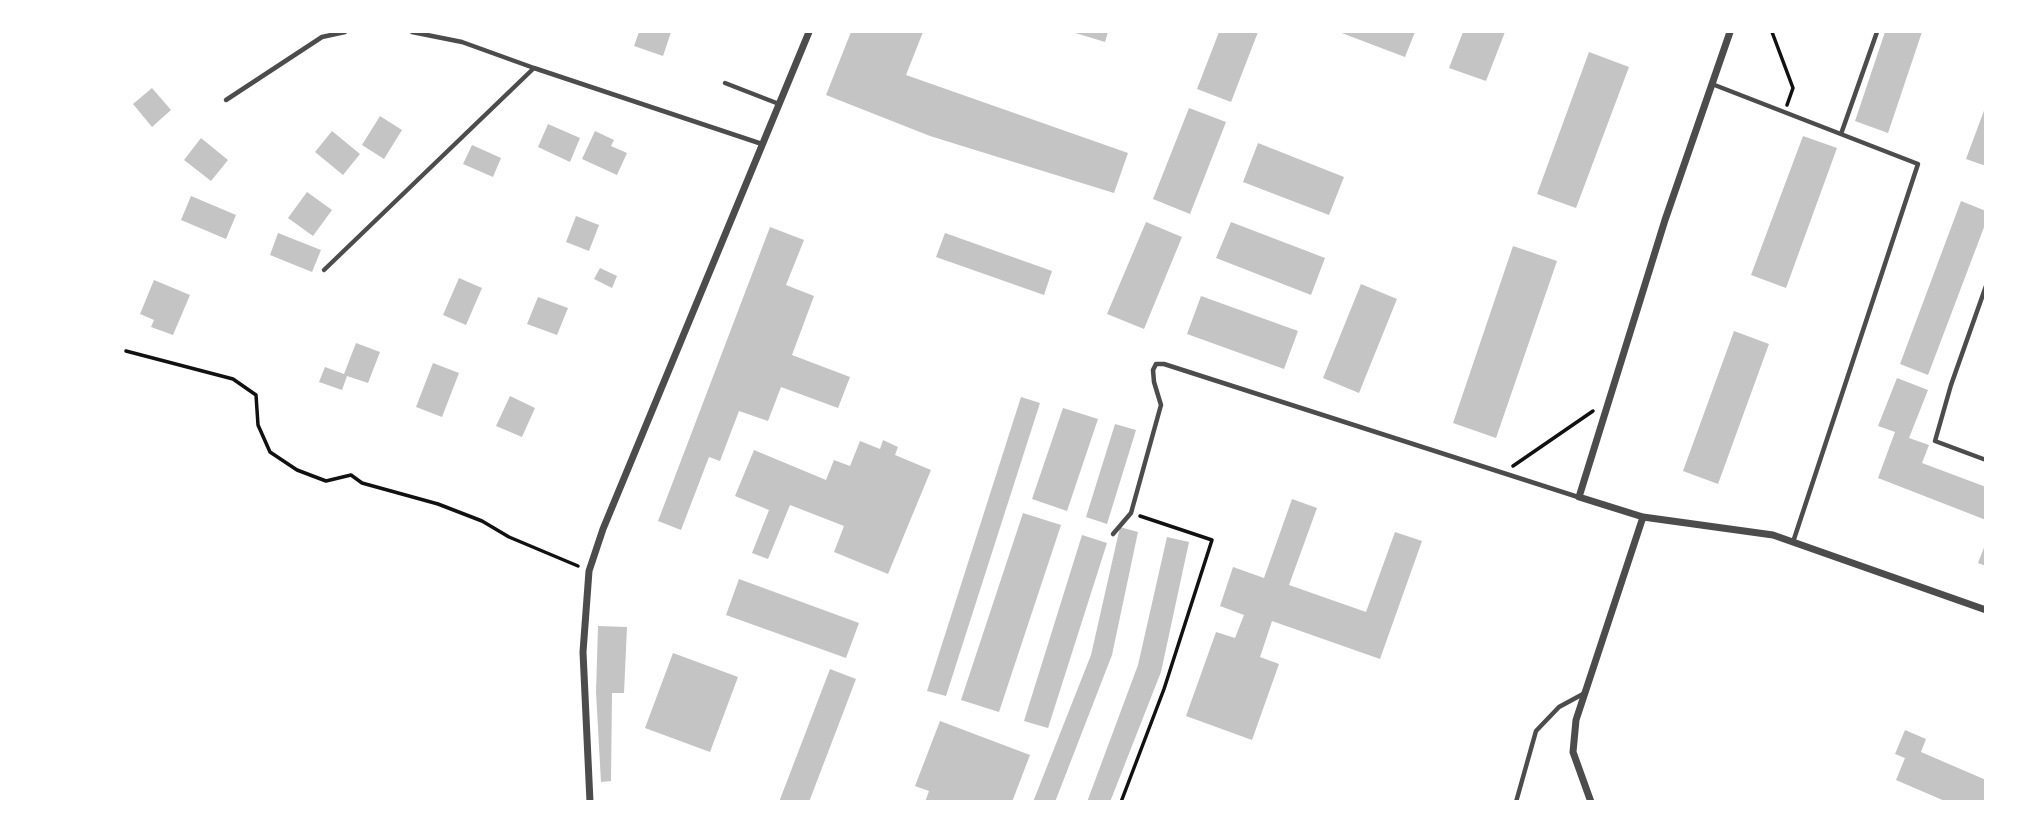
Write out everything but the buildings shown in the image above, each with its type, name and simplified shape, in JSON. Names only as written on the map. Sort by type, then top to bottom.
[{"type":"street","points":[[590,802],[583,652],[589,571],[603,529],[809,32]]},
{"type":"street","points":[[1730,32],[1665,220],[1579,497],[1643,517],[1773,535],[1986,610]]},
{"type":"street","points":[[1591,802],[1573,752],[1576,720],[1643,517]]},
{"type":"lane","points":[[226,100],[322,37],[345,32]]},
{"type":"lane","points":[[412,32],[439,34],[762,144]]},
{"type":"lane","points":[[1842,134],[1877,32]]},
{"type":"lane","points":[[324,270],[534,68]]},
{"type":"lane","points":[[725,83],[779,104]]},
{"type":"lane","points":[[1712,85],[1918,164],[1793,543]]},
{"type":"lane","points":[[1986,286],[1951,384],[1935,441],[1986,460]]},
{"type":"lane","points":[[1113,534],[1131,513],[1161,405],[1154,382],[1153,370],[1156,364],[1164,364],[1579,497]]},
{"type":"lane","points":[[1516,802],[1536,731],[1559,707],[1583,694]]},
{"type":"path","points":[[1772,32],[1793,88],[1784,112]]},
{"type":"path","points":[[127,352],[233,379],[256,395],[258,425],[270,452],[297,470],[326,481],[351,475],[362,483],[438,504],[482,521],[509,537],[589,571]]},
{"type":"path","points":[[1503,474],[1609,400]]},
{"type":"path","points":[[1121,802],[1164,689],[1212,540],[1131,513]]}]
